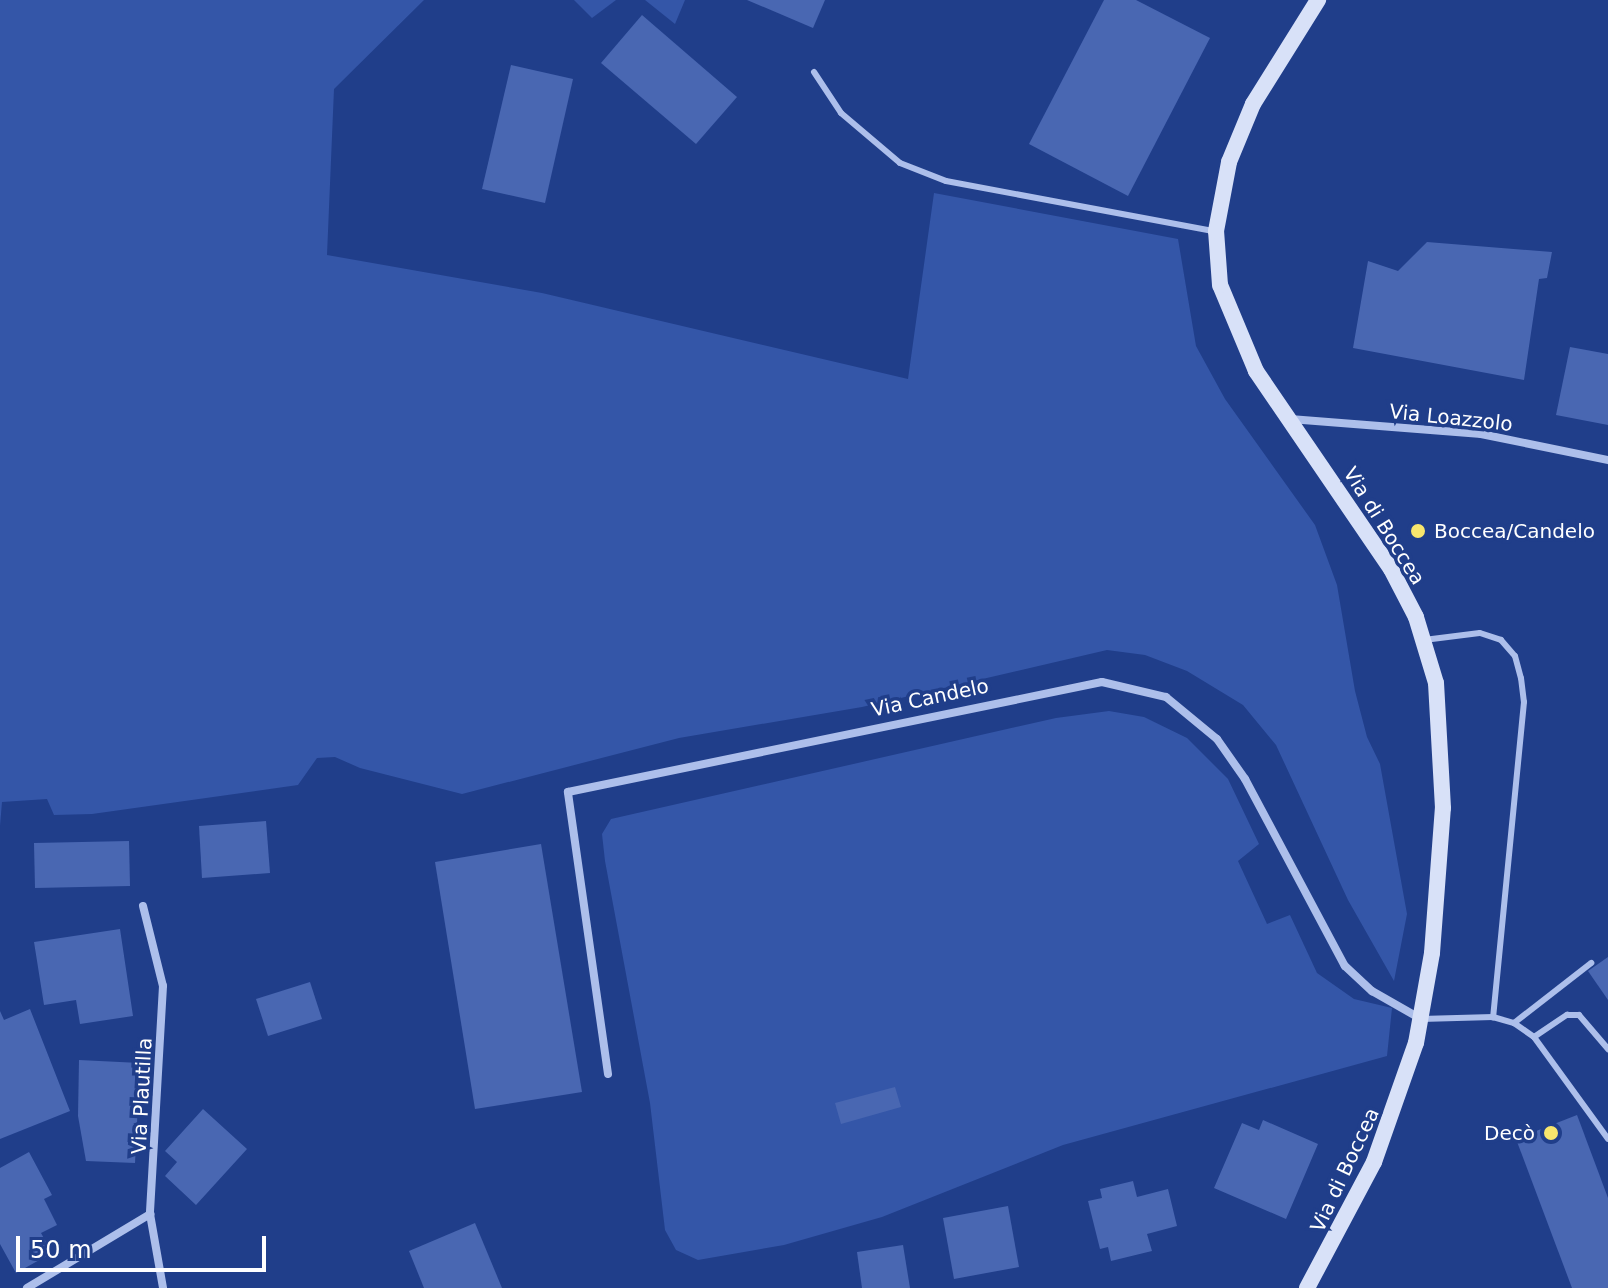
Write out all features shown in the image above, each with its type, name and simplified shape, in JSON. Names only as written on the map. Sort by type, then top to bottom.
[{"type":"main road","name":"Via di Boccea","points":[[1307,1288],[1374,1162],[1401,1095],[1421,1019],[1443,808],[1439,706],[1424,640],[1391,569],[1289,419],[1230,318],[1220,285],[1216,231],[1224,180],[1240,134],[1318,0]]},
{"type":"street","name":"Via Loazzolo","points":[[1289,419],[1481,434],[1608,460]]},
{"type":"street","name":"Via Candelo","points":[[608,1074],[568,792],[1102,682],[1166,697],[1217,739],[1245,779],[1345,966],[1372,991],[1421,1019]]},
{"type":"street","name":"Via Plautilla","points":[[143,906],[163,986],[150,1214],[163,1288]]},
{"type":"street","points":[[27,1288],[150,1214]]},
{"type":"lane","points":[[814,72],[841,113],[911,168],[946,181],[1216,231]]},
{"type":"lane","points":[[1424,640],[1480,633],[1501,640],[1515,656],[1521,678],[1524,702],[1493,1017]]},
{"type":"lane","points":[[1514,1023],[1591,963]]},
{"type":"lane","points":[[1534,1037],[1567,1015],[1579,1015],[1608,1049]]},
{"type":"lane","points":[[1421,1019],[1493,1017],[1514,1023],[1534,1037],[1608,1139]]},
{"type":"shaded area","points":[[0,0],[424,0],[334,89],[327,255],[542,293],[908,379],[934,193],[1178,239],[1196,346],[1225,399],[1315,525],[1337,585],[1355,691],[1367,737],[1380,764],[1407,914],[1394,981],[1348,900],[1276,745],[1243,705],[1187,671],[1145,655],[1107,650],[862,707],[679,738],[462,794],[360,768],[335,757],[317,758],[298,785],[92,814],[54,815],[47,799],[2,802],[0,826]]},
{"type":"shaded area","points":[[574,0],[616,0],[592,18]]},
{"type":"shaded area","points":[[645,0],[685,0],[675,24]]},
{"type":"shaded area","points":[[1109,711],[1144,717],[1187,738],[1228,779],[1259,844],[1238,861],[1267,924],[1290,915],[1317,973],[1354,999],[1392,1008],[1387,1056],[1063,1145],[882,1217],[784,1245],[698,1260],[676,1250],[665,1230],[650,1103],[605,861],[602,834],[611,819],[1056,718]]},
{"type":"building","points":[[747,0],[825,0],[813,28]]},
{"type":"building","points":[[1104,0],[1136,0],[1210,38],[1128,196],[1029,144]]},
{"type":"building","points":[[642,15],[737,97],[696,144],[601,63]]},
{"type":"building","points":[[511,65],[573,79],[545,203],[482,189]]},
{"type":"building","points":[[1427,242],[1552,252],[1547,278],[1539,279],[1524,380],[1353,348],[1368,261],[1398,271]]},
{"type":"building","points":[[1570,347],[1608,354],[1608,425],[1556,415]]},
{"type":"building","points":[[266,821],[270,873],[202,878],[199,826]]},
{"type":"building","points":[[129,841],[130,886],[35,888],[34,843]]},
{"type":"building","points":[[541,844],[582,1092],[475,1109],[435,862]]},
{"type":"building","points":[[120,929],[133,1016],[80,1024],[76,1000],[44,1005],[34,942]]},
{"type":"building","points":[[1608,957],[1608,1000],[1588,971]]},
{"type":"building","points":[[310,982],[322,1019],[268,1036],[256,999]]},
{"type":"building","points":[[30,1009],[70,1111],[0,1139],[0,1011],[4,1020]]},
{"type":"building","points":[[79,1060],[140,1063],[135,1163],[86,1161],[78,1116]]},
{"type":"building","points":[[895,1087],[901,1107],[841,1124],[835,1103]]},
{"type":"building","points":[[203,1109],[247,1149],[196,1205],[165,1176],[177,1162],[165,1151]]},
{"type":"building","points":[[1577,1115],[1608,1198],[1608,1288],[1572,1288],[1516,1139]]},
{"type":"building","points":[[1263,1120],[1318,1144],[1286,1219],[1214,1188],[1242,1123],[1259,1130]]},
{"type":"building","points":[[29,1152],[52,1195],[44,1199],[57,1225],[41,1233],[52,1253],[16,1273],[0,1244],[0,1168]]},
{"type":"building","points":[[1133,1181],[1137,1197],[1168,1189],[1177,1226],[1147,1234],[1152,1251],[1111,1261],[1108,1247],[1100,1249],[1088,1201],[1102,1198],[1100,1189]]},
{"type":"building","points":[[1008,1206],[1019,1267],[954,1279],[943,1218]]},
{"type":"building","points":[[475,1223],[502,1288],[424,1288],[409,1251]]},
{"type":"building","points":[[903,1245],[910,1288],[862,1288],[857,1252]]},
{"type":"place","name":"Boccea/Candelo","points":[[1418,531]]},
{"type":"place","name":"Decò","points":[[1551,1133]]}]
